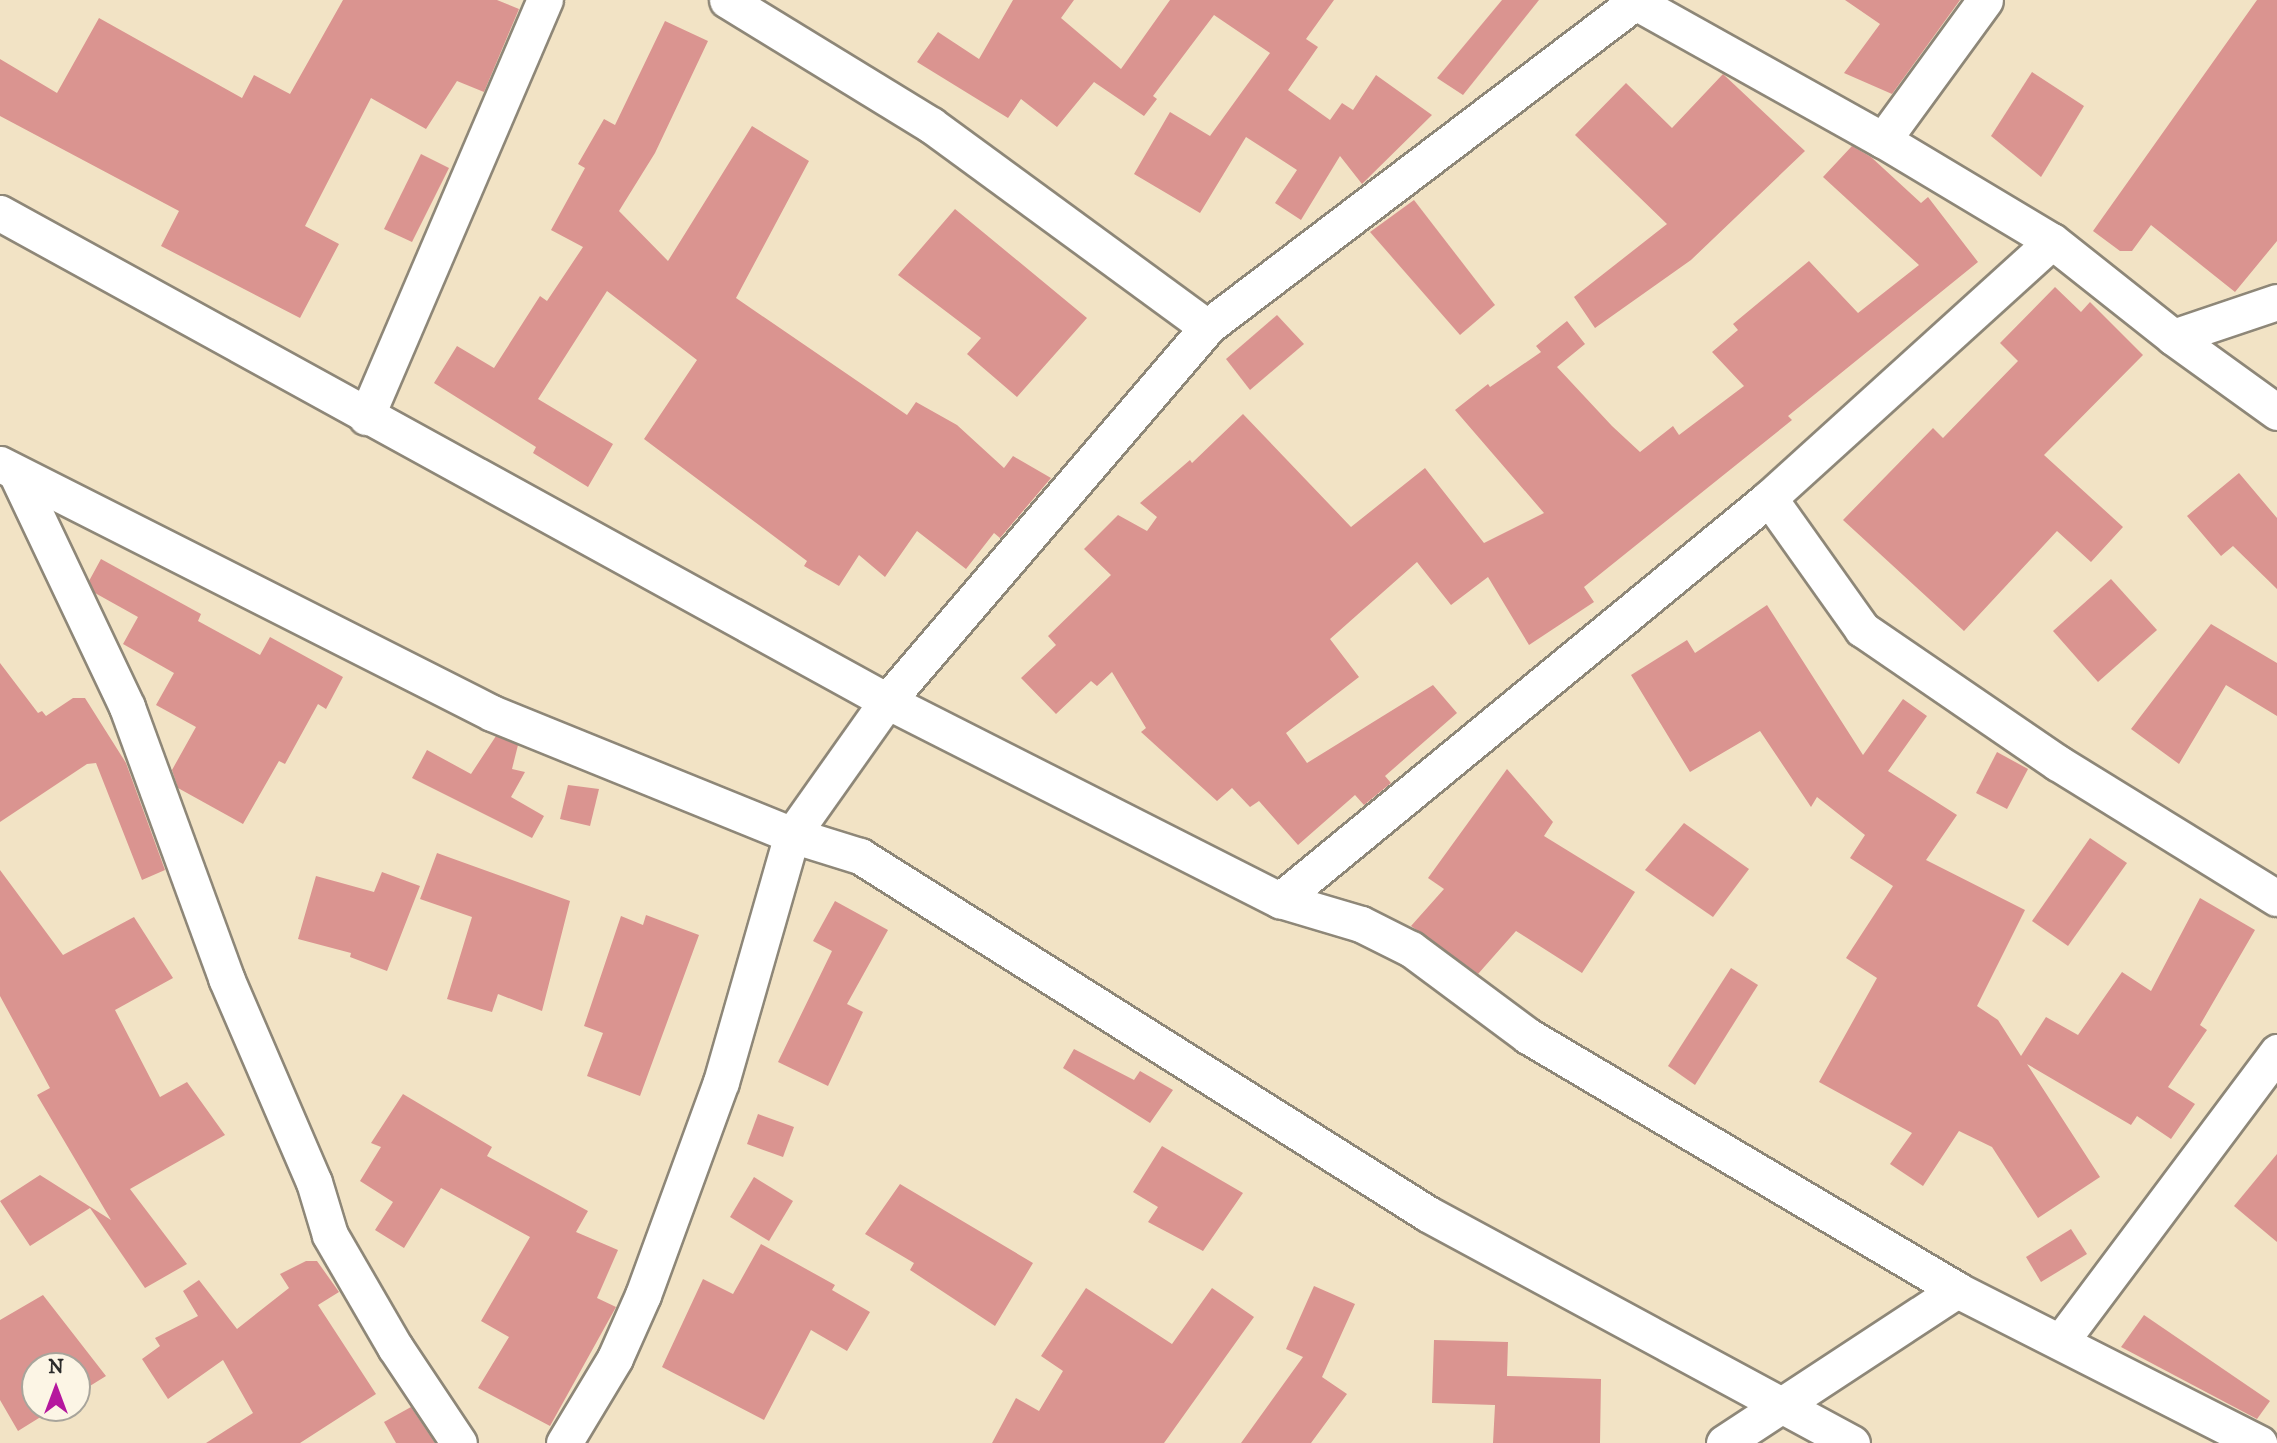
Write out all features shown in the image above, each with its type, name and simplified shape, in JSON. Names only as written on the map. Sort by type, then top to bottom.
[{"type":"street","points":[[366,418],[545,0]]},
{"type":"street","points":[[727,0],[931,125],[1207,327]]},
{"type":"street","points":[[1884,140],[1985,0]]},
{"type":"street","points":[[564,1443],[615,1358],[648,1283],[721,1082],[792,835],[887,701],[1207,327],[1633,1],[1884,140],[2052,241],[2173,337],[2277,412]]},
{"type":"street","points":[[0,213],[366,418],[887,701],[1280,900],[1361,924],[1411,949],[1528,1036],[1956,1290],[2259,1443]]},
{"type":"street","points":[[1280,900],[1769,498],[2052,241]]},
{"type":"street","points":[[2173,337],[2277,302]]},
{"type":"street","points":[[8,468],[492,713],[792,835],[860,856],[905,881],[1428,1214],[1852,1443]]},
{"type":"street","points":[[8,468],[127,707],[221,967],[314,1182],[330,1235],[395,1347],[459,1443]]},
{"type":"street","points":[[1769,498],[1862,629],[2069,770],[2277,898]]},
{"type":"street","points":[[2060,1341],[2277,1052]]},
{"type":"street","points":[[1724,1443],[1956,1290]]},
{"type":"building","points":[[343,0],[497,0],[519,9],[484,92],[457,81],[426,129],[371,98],[305,226],[339,244],[300,318],[161,246],[179,211],[0,116],[0,59],[57,93],[99,18],[242,98],[254,75],[290,94]]},
{"type":"building","points":[[1013,0],[1074,0],[1061,18],[1121,69],[1170,0],[1334,0],[1306,39],[1318,47],[1288,90],[1330,120],[1342,103],[1353,110],[1376,75],[1432,115],[1362,184],[1340,156],[1301,220],[1275,203],[1297,170],[1246,137],[1200,213],[1134,174],[1170,112],[1210,136],[1270,53],[1214,15],[1153,96],[1157,99],[1144,116],[1094,82],[1057,127],[1021,99],[1008,118],[917,62],[938,32],[979,59]]},
{"type":"building","points":[[1502,0],[1539,0],[1463,95],[1437,78]]},
{"type":"building","points":[[1845,0],[1960,0],[1892,94],[1844,73],[1880,24]]},
{"type":"building","points":[[2257,0],[2277,0],[2277,241],[2235,292],[2151,225],[2132,251],[2120,251],[2093,231]]},
{"type":"building","points":[[665,21],[708,41],[655,153],[619,211],[668,261],[752,126],[809,161],[736,298],[907,415],[916,402],[957,425],[1004,468],[1013,456],[1051,478],[1000,538],[994,533],[966,569],[917,531],[885,577],[859,555],[839,586],[804,566],[807,561],[644,439],[697,360],[607,291],[538,399],[613,444],[588,487],[533,453],[536,447],[434,383],[457,346],[494,368],[540,296],[547,301],[583,247],[551,230],[585,168],[578,164],[604,119],[615,125]]},
{"type":"building","points":[[2032,72],[2084,106],[2041,177],[1991,136]]},
{"type":"building","points":[[1723,74],[1805,151],[1691,260],[1595,328],[1574,297],[1667,224],[1575,135],[1626,83],[1672,128]]},
{"type":"building","points":[[1852,146],[1871,157],[1921,203],[1928,197],[1978,262],[1788,416],[1792,420],[1584,587],[1594,602],[1529,645],[1488,577],[1451,605],[1417,562],[1330,639],[1359,677],[1286,733],[1307,763],[1433,685],[1457,713],[1385,776],[1391,783],[1364,805],[1355,795],[1298,845],[1259,801],[1250,807],[1232,788],[1217,801],[1141,732],[1146,728],[1112,672],[1097,686],[1091,681],[1056,714],[1021,678],[1056,645],[1048,636],[1111,575],[1084,549],[1118,515],[1147,531],[1157,517],[1140,503],[1190,460],[1192,463],[1243,414],[1351,527],[1425,468],[1484,543],[1544,513],[1455,410],[1488,384],[1490,387],[1541,352],[1536,346],[1567,321],[1585,344],[1557,367],[1612,426],[1640,452],[1673,426],[1679,435],[1744,386],[1712,352],[1738,330],[1733,324],[1809,261],[1858,313],[1919,265],[1823,177]]},
{"type":"building","points":[[421,154],[449,168],[412,242],[384,229]]},
{"type":"building","points":[[1414,200],[1495,305],[1460,335],[1370,232]]},
{"type":"building","points":[[955,209],[1087,318],[1017,397],[967,354],[981,338],[898,275]]},
{"type":"building","points":[[2055,287],[2081,312],[2090,302],[2143,355],[2044,455],[2123,527],[2091,562],[2057,531],[1964,631],[1843,520],[1933,428],[1943,438],[2018,361],[2000,343]]},
{"type":"building","points":[[1277,315],[1304,344],[1250,390],[1226,359]]},
{"type":"building","points":[[2239,473],[2277,518],[2277,589],[2233,546],[2221,556],[2187,516]]},
{"type":"building","points":[[101,559],[201,614],[198,621],[260,655],[270,637],[343,677],[326,709],[318,704],[285,764],[279,761],[243,824],[178,788],[172,770],[196,727],[156,705],[174,673],[123,644],[138,617],[95,593],[89,581]]},
{"type":"building","points":[[2111,579],[2157,630],[2098,682],[2053,631]]},
{"type":"building","points":[[1767,605],[1863,755],[1903,699],[1927,716],[1888,771],[1957,815],[1926,860],[2025,910],[1977,1006],[1998,1020],[2021,1056],[2046,1017],[2078,1035],[2122,972],[2151,991],[2200,898],[2255,930],[2200,1025],[2207,1030],[2168,1087],[2195,1104],[2171,1139],[2137,1116],[2131,1125],[2027,1064],[2100,1177],[2038,1218],[1992,1147],[1959,1131],[1923,1186],[1890,1164],[1912,1133],[1819,1082],[1877,978],[1846,958],[1893,886],[1850,858],[1865,835],[1817,797],[1811,807],[1760,731],[1690,772],[1631,675],[1687,640],[1695,653]]},
{"type":"building","points":[[2211,624],[2277,663],[2277,716],[2226,685],[2179,764],[2131,729]]},
{"type":"building","points":[[0,663],[38,713],[42,711],[46,716],[73,698],[85,698],[126,763],[165,870],[142,880],[96,763],[87,764],[0,822]]},
{"type":"building","points":[[496,736],[518,745],[512,769],[525,772],[511,797],[544,816],[532,838],[412,778],[427,750],[471,774]]},
{"type":"building","points":[[1997,752],[2028,769],[2007,809],[1976,793]]},
{"type":"building","points":[[1507,769],[1553,822],[1544,836],[1635,892],[1582,973],[1516,931],[1478,974],[1411,926],[1444,889],[1428,878]]},
{"type":"building","points":[[568,785],[599,789],[590,826],[560,819]]},
{"type":"building","points":[[1684,823],[1749,869],[1713,917],[1645,870]]},
{"type":"building","points":[[2090,838],[2127,863],[2068,946],[2032,921]]},
{"type":"building","points":[[437,853],[570,901],[542,1011],[498,994],[492,1012],[447,999],[472,917],[420,899]]},
{"type":"building","points":[[0,870],[63,955],[134,917],[173,978],[115,1010],[160,1097],[187,1082],[225,1135],[130,1189],[187,1264],[145,1288],[90,1208],[30,1246],[0,1201],[40,1175],[111,1220],[37,1095],[50,1088],[0,996]]},
{"type":"building","points":[[382,872],[420,886],[387,971],[350,957],[351,953],[298,939],[316,876],[374,892]]},
{"type":"building","points":[[835,901],[888,930],[847,1004],[863,1012],[828,1086],[778,1062],[832,951],[813,941]]},
{"type":"building","points":[[646,915],[699,935],[640,1096],[587,1076],[603,1033],[584,1026],[621,916],[643,925]]},
{"type":"building","points":[[1731,968],[1758,985],[1695,1085],[1668,1066]]},
{"type":"building","points":[[1074,1049],[1134,1080],[1140,1071],[1173,1090],[1150,1123],[1063,1068]]},
{"type":"building","points":[[403,1094],[492,1147],[487,1156],[588,1211],[576,1232],[618,1250],[597,1298],[616,1307],[550,1426],[478,1388],[509,1337],[481,1321],[530,1237],[441,1188],[404,1248],[375,1230],[393,1202],[360,1181],[381,1147],[371,1143]]},
{"type":"building","points":[[758,1114],[794,1127],[783,1157],[747,1144]]},
{"type":"building","points":[[1162,1146],[1243,1193],[1203,1251],[1148,1222],[1158,1207],[1133,1192]]},
{"type":"building","points":[[2277,1154],[2277,1242],[2234,1206]]},
{"type":"building","points":[[754,1177],[793,1201],[769,1241],[730,1217]]},
{"type":"building","points":[[900,1184],[1033,1263],[995,1326],[910,1270],[914,1263],[865,1234]]},
{"type":"building","points":[[2071,1229],[2087,1254],[2041,1282],[2026,1257]]},
{"type":"building","points":[[761,1244],[835,1285],[832,1290],[870,1312],[847,1351],[811,1330],[764,1420],[662,1367],[703,1279],[733,1294]]},
{"type":"building","points":[[306,1261],[317,1261],[339,1292],[318,1305],[376,1394],[300,1443],[206,1443],[253,1413],[223,1360],[168,1399],[142,1359],[160,1346],[155,1338],[198,1316],[183,1291],[199,1280],[237,1329],[289,1288],[280,1274]]},
{"type":"building","points":[[1314,1286],[1355,1304],[1322,1377],[1347,1394],[1311,1443],[1241,1443],[1303,1357],[1286,1349]]},
{"type":"building","points":[[1086,1288],[1172,1344],[1212,1288],[1254,1317],[1164,1443],[992,1443],[1016,1398],[1039,1411],[1063,1371],[1041,1356]]},
{"type":"building","points":[[43,1295],[87,1352],[21,1352],[21,1422],[32,1422],[18,1431],[0,1400],[0,1320]]},
{"type":"building","points":[[2144,1315],[2270,1401],[2257,1419],[2121,1347]]},
{"type":"building","points":[[1434,1340],[1508,1342],[1507,1376],[1601,1379],[1600,1443],[1493,1443],[1495,1405],[1432,1403]]},
{"type":"building","points":[[91,1357],[106,1376],[91,1385]]},
{"type":"building","points":[[411,1407],[435,1443],[396,1443],[384,1422]]}]
